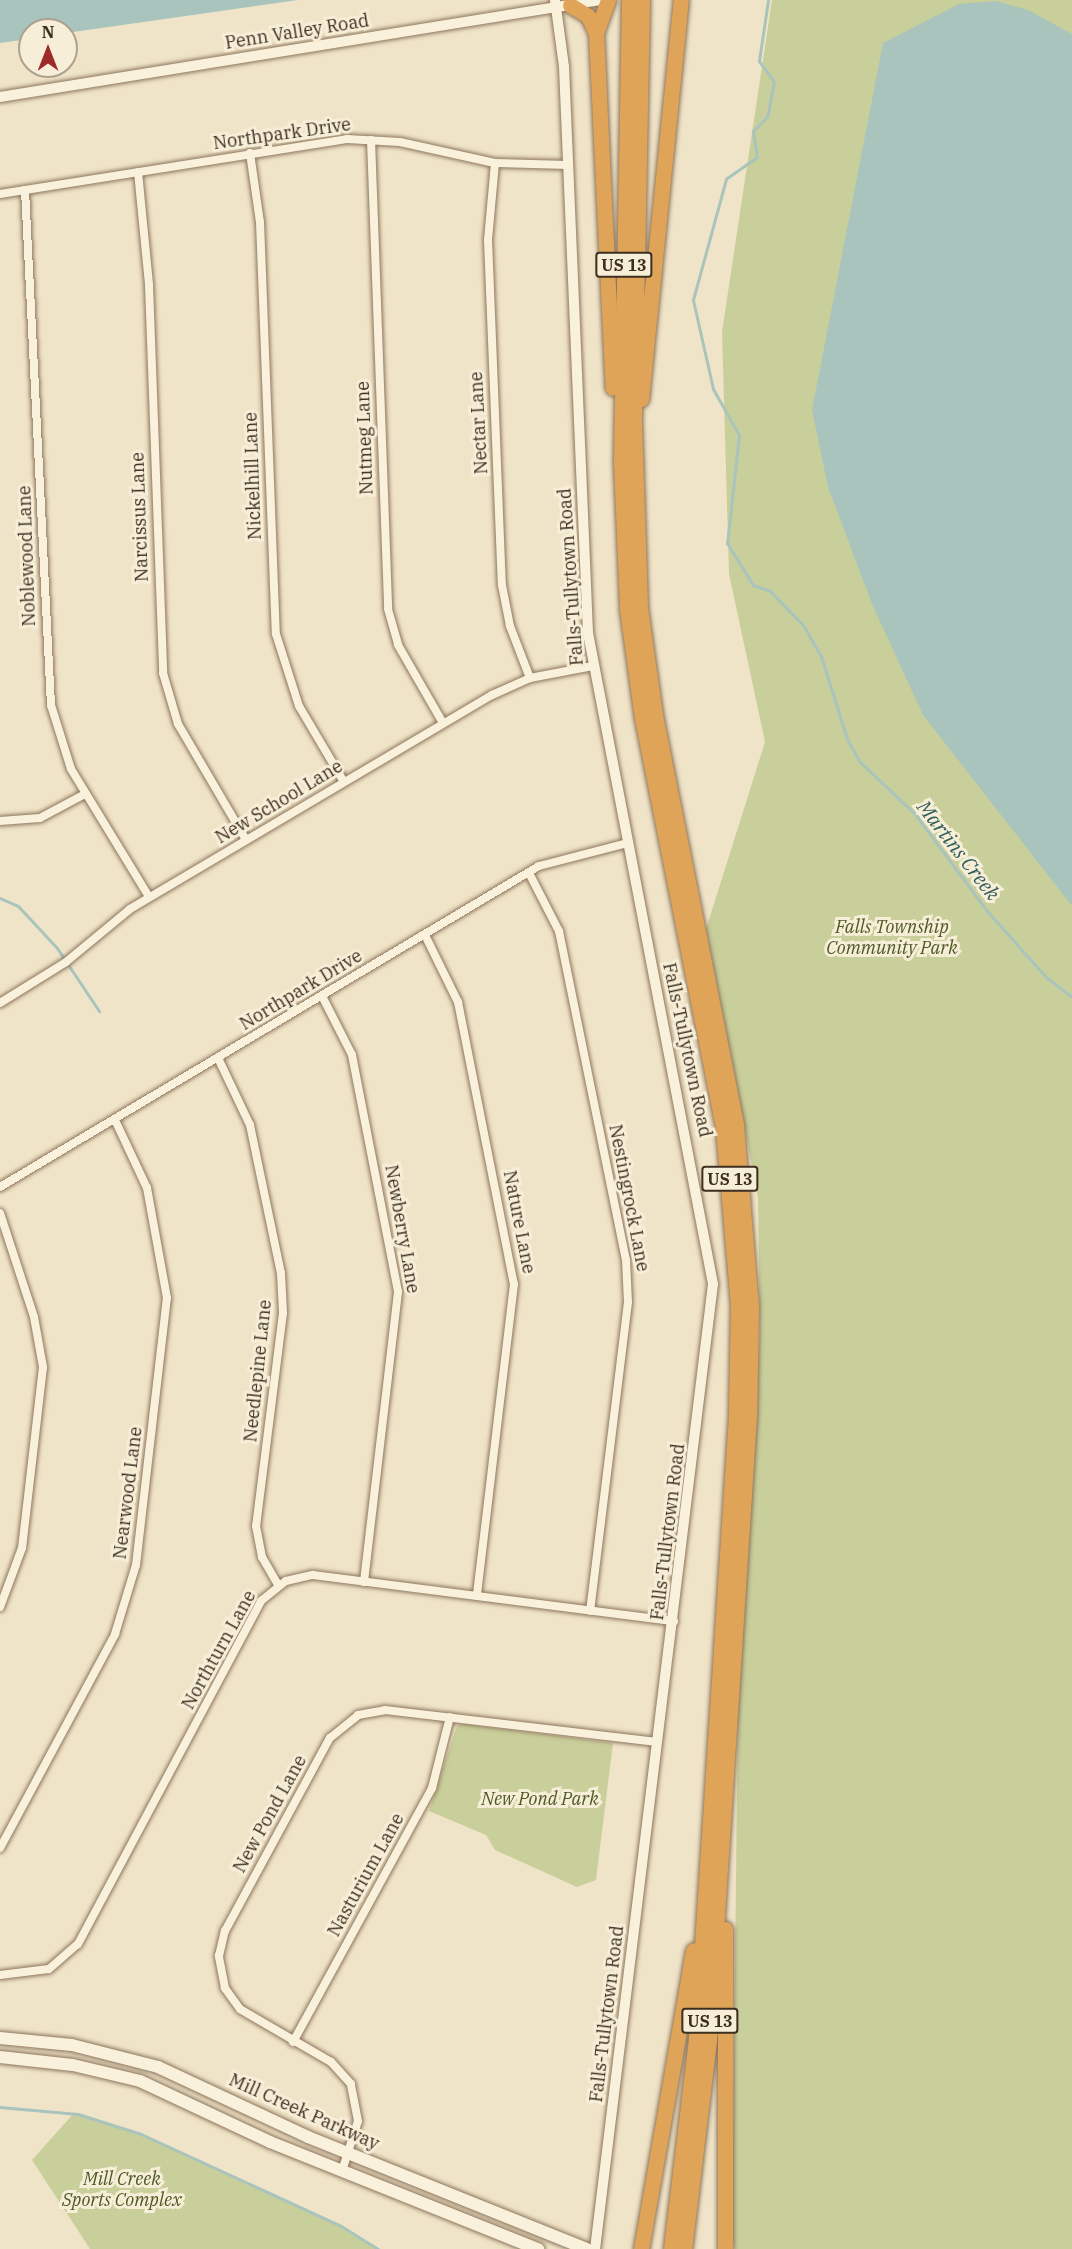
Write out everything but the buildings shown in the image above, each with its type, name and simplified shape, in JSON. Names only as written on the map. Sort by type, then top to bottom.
[{"type":"highway","points":[[596,33],[608,0]]},
{"type":"highway","name":"US 13","points":[[629,0],[635,30],[634,424],[637,571],[649,680],[730,1089],[748,1243],[750,1397],[706,2074],[678,2247]]},
{"type":"highway","name":"US 13","points":[[642,0],[635,30],[621,499],[638,694],[717,1091],[735,1235],[736,1415],[692,2085],[678,2247]]},
{"type":"highway","points":[[634,424],[645,385],[681,0]]},
{"type":"highway","points":[[560,4],[588,16],[596,33],[621,499]]},
{"type":"highway","points":[[725,1794],[727,2247]]},
{"type":"highway","points":[[641,2249],[642,2231],[707,1867]]},
{"type":"highway","points":[[630,2249],[642,2231]]},
{"type":"main road","name":"Mill Creek Parkway","points":[[0,2038],[72,2045],[158,2067],[348,2154],[585,2249]]},
{"type":"main road","name":"Mill Creek Parkway","points":[[0,2057],[73,2065],[141,2081],[342,2171],[538,2249]]},
{"type":"street","name":"Penn Valley Road","points":[[0,97],[560,4],[597,0]]},
{"type":"street","name":"Falls-Tullytown Road","points":[[560,4],[593,666],[712,1265],[712,1311],[595,2249]]},
{"type":"street","name":"Northpark Drive","points":[[0,194],[250,153],[371,140],[495,163],[568,165]]},
{"type":"street","name":"Nutmeg Lane","points":[[371,140],[388,609],[398,645],[443,723]]},
{"type":"street","name":"Nickelhill Lane","points":[[250,153],[260,222],[276,634],[295,697],[344,782]]},
{"type":"street","name":"Nectar Lane","points":[[495,163],[488,240],[502,585],[530,678]]},
{"type":"street","name":"Narcissus Lane","points":[[138,172],[149,275],[163,674],[178,724],[246,840]]},
{"type":"street","name":"Noblewood Lane","points":[[25,190],[34,292],[48,685],[60,745],[85,794],[149,897]]},
{"type":"street","name":"New School Lane","points":[[0,1003],[66,962],[149,897],[443,723],[530,678],[593,666]]},
{"type":"street","points":[[0,821],[40,819],[85,794]]},
{"type":"street","name":"Northpark Drive","points":[[0,1186],[550,861],[628,843]]},
{"type":"street","name":"Nestingrock Lane","points":[[529,873],[559,931],[626,1260],[628,1302],[590,1611]]},
{"type":"street","name":"Nature Lane","points":[[425,935],[458,1002],[514,1284],[477,1596]]},
{"type":"street","name":"Newberry Lane","points":[[322,996],[352,1055],[398,1292],[364,1582]]},
{"type":"street","name":"Needlepine Lane","points":[[218,1058],[250,1125],[281,1273],[283,1313],[256,1526],[262,1557],[278,1585]]},
{"type":"street","name":"Nearwood Lane","points":[[0,1848],[115,1634],[136,1565],[167,1298],[147,1188],[114,1120]]},
{"type":"street","points":[[0,1213],[39,1334],[43,1391],[22,1548],[0,1608]]},
{"type":"street","name":"Northturn Lane","points":[[0,1975],[50,1969],[78,1944],[261,1601],[278,1585],[310,1575],[674,1621]]},
{"type":"street","name":"New Pond Lane","points":[[342,2171],[358,2121],[351,2084],[331,2062],[252,2019],[233,2001],[220,1967],[225,1931],[339,1728],[371,1711],[657,1742]]},
{"type":"street","name":"Nasturium Lane","points":[[293,2042],[432,1788],[450,1718]]},
{"type":"street","points":[[0,1975],[0,1980]]},
{"type":"green space","name":"Falls Township Community Park","points":[[772,0],[1072,0],[1072,2249],[735,2249],[732,2238],[738,1698],[760,1336],[758,1197],[706,929],[765,742],[729,574],[722,332]]},
{"type":"green space","name":"New Pond Park","points":[[462,1724],[613,1743],[596,1880],[577,1887],[495,1850],[486,1835],[429,1811],[457,1726]]},
{"type":"green space","name":"Mill Creek Sports Complex","points":[[74,2113],[141,2134],[341,2226],[376,2249],[90,2249],[32,2160]]},
{"type":"water","points":[[0,0],[298,0],[78,31],[78,18],[18,18],[18,41],[0,43]]},
{"type":"water","points":[[996,1],[1028,10],[1072,34],[1072,906],[923,715],[872,604],[828,487],[812,410],[883,43],[959,4]]},
{"type":"waterway","name":"Martins Creek","points":[[768,0],[759,61],[774,82],[767,117],[753,131],[757,157],[726,179],[693,300],[713,389],[739,435],[727,543],[753,585],[770,591],[803,625],[821,656],[847,739],[860,762],[915,814],[987,911],[1047,978],[1072,997]]},
{"type":"waterway","points":[[0,898],[18,906],[57,948],[99,1011]]},
{"type":"waterway","points":[[0,2107],[78,2114],[141,2134],[341,2226],[378,2249]]}]
